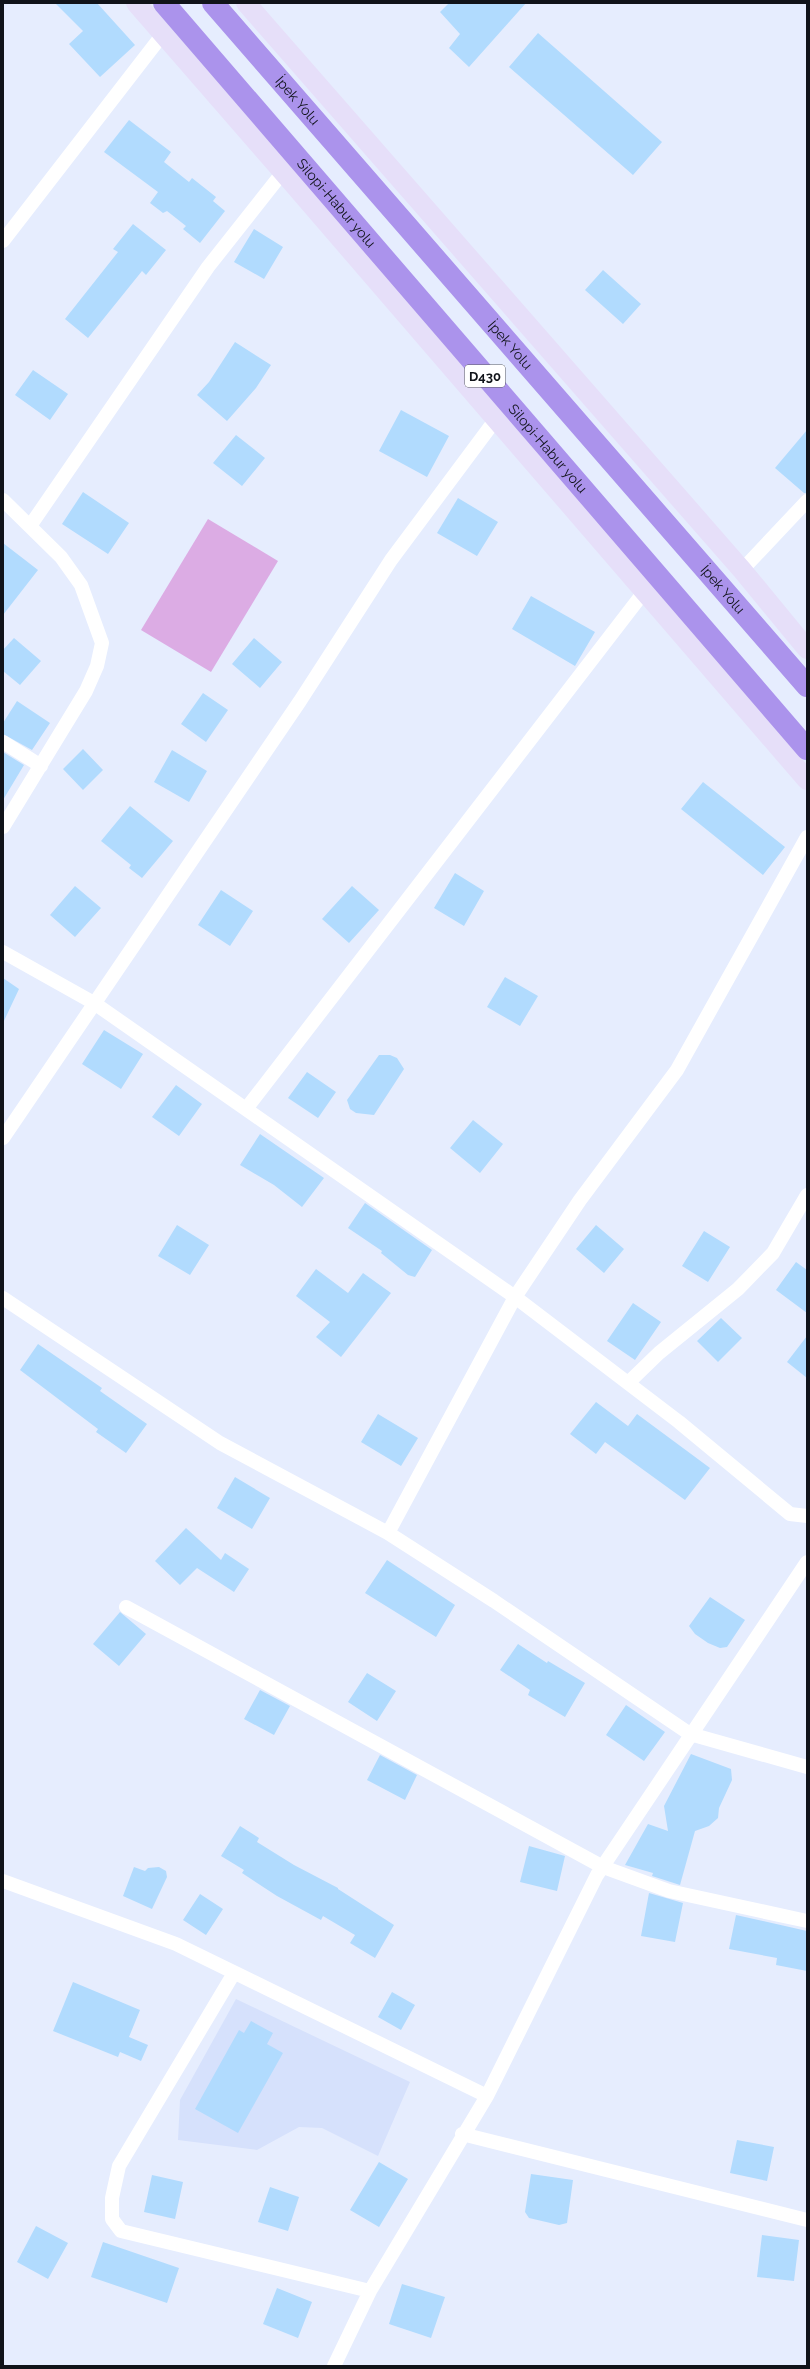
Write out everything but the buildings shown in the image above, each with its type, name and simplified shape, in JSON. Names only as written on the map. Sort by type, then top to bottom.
[{"type":"highway","name":"Silopi-Habur yolu","points":[[164,3],[807,749]]},
{"type":"highway","name":"İpek Yolu","points":[[213,3],[807,686]]},
{"type":"street","points":[[136,3],[284,172],[807,780]]},
{"type":"street","points":[[246,3],[742,570],[807,650]]},
{"type":"street","points":[[3,241],[163,34]]},
{"type":"street","points":[[30,526],[208,267],[284,172]]},
{"type":"street","points":[[3,1138],[300,701],[391,560],[496,419]]},
{"type":"street","points":[[3,500],[61,557],[81,586],[102,644],[98,666],[86,691],[3,827]]},
{"type":"street","points":[[742,570],[807,501]]},
{"type":"street","points":[[246,1109],[644,592]]},
{"type":"street","points":[[3,742],[41,766]]},
{"type":"street","points":[[388,1533],[515,1297],[580,1200],[678,1070],[807,837]]},
{"type":"street","points":[[3,952],[94,1003],[515,1297],[679,1422],[790,1514],[807,1516]]},
{"type":"street","points":[[628,1383],[659,1353],[738,1289],[773,1253],[807,1195]]},
{"type":"street","points":[[3,1298],[220,1443],[388,1533],[494,1601],[690,1734],[807,1767]]},
{"type":"street","points":[[334,2366],[370,2292],[462,2134],[487,2096],[603,1867],[690,1734],[807,1562]]},
{"type":"street","points":[[126,1607],[603,1867],[669,1891],[807,1921]]},
{"type":"street","points":[[3,1880],[176,1944],[487,2096]]},
{"type":"street","points":[[234,1972],[120,2166],[112,2198],[112,2219],[121,2231],[370,2292]]},
{"type":"street","points":[[462,2134],[807,2220]]},
{"type":"shaded area","points":[[208,519],[278,561],[211,672],[141,630]]},
{"type":"shaded area","points":[[236,1999],[410,2082],[378,2156],[322,2128],[299,2127],[257,2150],[178,2140],[180,2100]]}]
